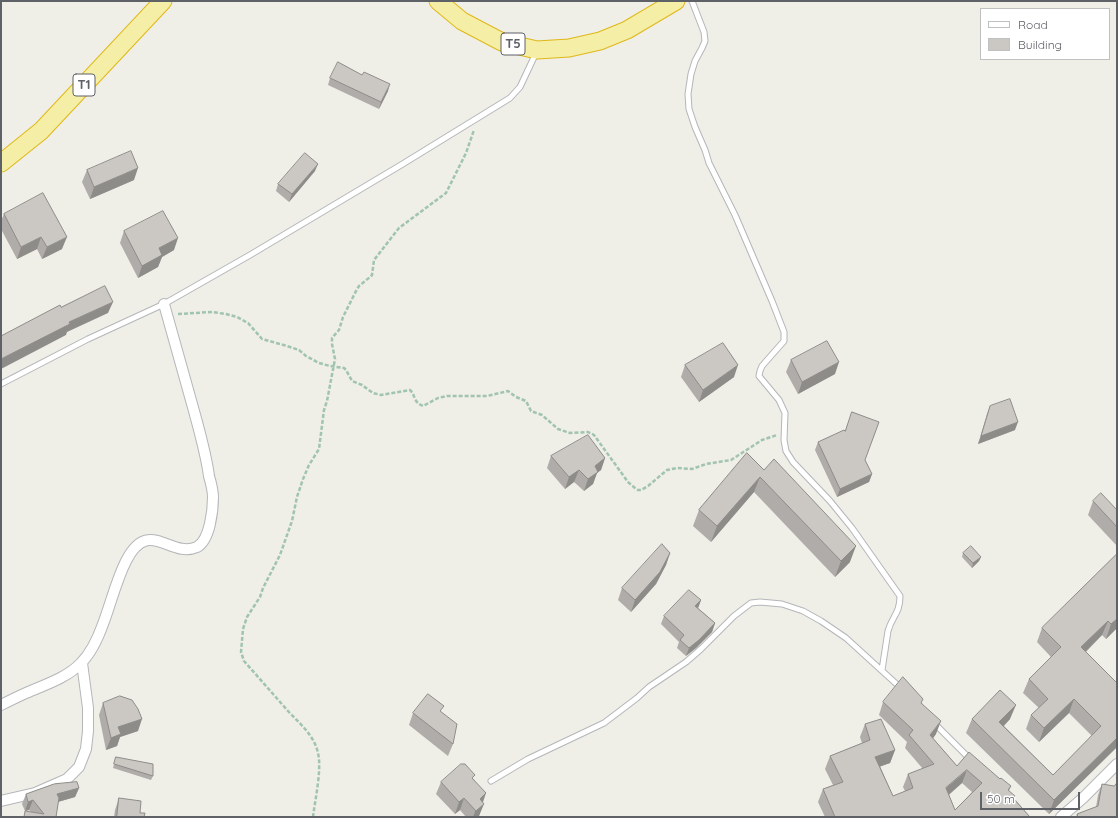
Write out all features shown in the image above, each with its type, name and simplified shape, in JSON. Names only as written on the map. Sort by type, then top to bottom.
[{"type":"highway","name":"T1","points":[[1,163],[41,131],[163,1]]},
{"type":"highway","name":"T5","points":[[438,1],[462,21],[502,42],[537,50],[569,48],[600,41],[627,30],[676,1]]},
{"type":"street","points":[[1,705],[55,681],[71,672],[82,663],[92,648],[103,625],[126,561],[133,550],[142,542],[149,540],[158,541],[173,547],[187,549],[198,546],[208,532],[213,516],[213,496],[206,453],[164,304]]},
{"type":"street","points":[[1,801],[35,793],[67,780],[79,767],[86,749],[88,731],[88,708],[82,663]]},
{"type":"street","points":[[1061,817],[1083,798],[1117,764]]},
{"type":"lane","points":[[692,1],[704,32],[705,41],[695,61],[691,74],[688,94],[689,109],[709,163],[734,215],[784,332],[784,341],[762,366],[759,376],[779,400],[782,406],[784,413],[784,440],[786,451],[793,462],[818,487],[839,512],[900,596],[900,605],[888,631],[882,670]]},
{"type":"lane","points":[[1,384],[88,339],[164,304],[250,255],[510,98],[520,87],[537,50]]},
{"type":"lane","points":[[491,781],[528,759],[604,723],[649,687],[686,662],[734,616],[751,603],[760,602],[782,604],[803,611],[821,621],[846,638],[905,692]]},
{"type":"lane","points":[[930,719],[975,764]]},
{"type":"path","points":[[313,817],[319,769],[318,754],[311,737],[302,725],[244,660],[241,652],[243,629],[247,617],[260,597],[262,588],[280,555],[292,521],[297,497],[303,479],[318,449],[324,410],[334,367],[335,359],[332,338],[339,330],[343,317],[359,286],[370,277],[374,260],[399,228],[446,193],[466,154],[479,116]]},
{"type":"path","points":[[167,315],[212,312],[237,317],[248,323],[262,339],[299,350],[318,363],[344,368],[352,381],[362,384],[372,393],[381,395],[410,390],[414,399],[423,406],[438,398],[447,396],[487,396],[508,391],[516,397],[526,401],[531,411],[542,414],[558,429],[570,433],[588,432],[594,434],[628,482],[638,490],[648,486],[668,470],[676,468],[692,469],[706,464],[731,460],[762,440],[785,432]]},
{"type":"building","points":[[338,62],[362,75],[364,72],[390,84],[381,102],[330,78]]},
{"type":"building","points":[[131,151],[138,168],[94,187],[87,170]]},
{"type":"building","points":[[305,153],[318,164],[292,194],[278,184]]},
{"type":"building","points":[[43,193],[67,237],[47,247],[41,237],[21,247],[4,214]]},
{"type":"building","points":[[163,211],[178,238],[159,248],[162,255],[142,266],[124,231]]},
{"type":"building","points":[[105,286],[113,302],[69,322],[70,324],[1,359],[1,336],[60,305],[61,307]]},
{"type":"building","points":[[827,341],[839,362],[802,382],[791,360]]},
{"type":"building","points":[[723,343],[738,365],[703,390],[685,365]]},
{"type":"building","points":[[1010,399],[1018,422],[981,436],[990,406]]},
{"type":"building","points":[[852,412],[879,422],[865,460],[872,474],[840,489],[818,442],[844,430],[845,431]]},
{"type":"building","points":[[588,435],[605,458],[595,466],[598,472],[588,479],[579,470],[569,477],[551,456]]},
{"type":"building","points":[[747,453],[764,470],[774,459],[856,546],[841,561],[760,477],[717,526],[699,510]]},
{"type":"building","points":[[1101,493],[1117,510],[1117,527],[1093,501]]},
{"type":"building","points":[[662,544],[670,553],[660,572],[635,600],[622,588]]},
{"type":"building","points":[[971,546],[981,557],[973,563],[963,553]]},
{"type":"building","points":[[1117,554],[1117,619],[1111,624],[1108,621],[1081,647],[1117,683],[1117,738],[1054,800],[972,719],[1000,690],[1016,705],[999,722],[1053,775],[1101,726],[1074,699],[1044,728],[1031,715],[1048,699],[1029,679],[1061,647],[1042,628]]},
{"type":"building","points":[[689,590],[701,600],[695,606],[715,623],[689,648],[680,640],[684,635],[664,616]]},
{"type":"building","points":[[903,677],[923,699],[921,703],[941,721],[930,735],[957,766],[969,752],[1000,779],[1001,778],[1011,786],[1008,790],[1015,796],[1013,798],[1030,817],[835,817],[823,789],[843,782],[830,756],[870,740],[865,724],[881,719],[895,750],[875,757],[893,796],[913,788],[908,774],[934,764],[909,735],[913,730],[883,702]],"holes":[[[967,770],[982,783],[955,810],[946,788]]]},
{"type":"building","points":[[428,694],[444,706],[440,711],[457,724],[453,744],[413,713]]},
{"type":"building","points":[[120,696],[132,700],[142,719],[118,727],[121,734],[111,738],[103,703]]},
{"type":"building","points":[[116,757],[153,764],[153,776],[114,764]]},
{"type":"building","points":[[461,764],[465,764],[475,775],[472,778],[486,793],[480,799],[484,804],[476,811],[464,798],[459,802],[441,782]]},
{"type":"building","points":[[77,782],[79,788],[57,794],[59,798],[56,817],[24,817],[25,811],[44,814],[33,800],[28,802],[26,794],[54,784]]},
{"type":"building","points":[[1117,783],[1117,817],[1078,817],[1077,814],[1098,806],[1102,784],[1114,786]]},
{"type":"building","points":[[119,798],[141,801],[140,813],[145,813],[144,817],[117,817]]}]
